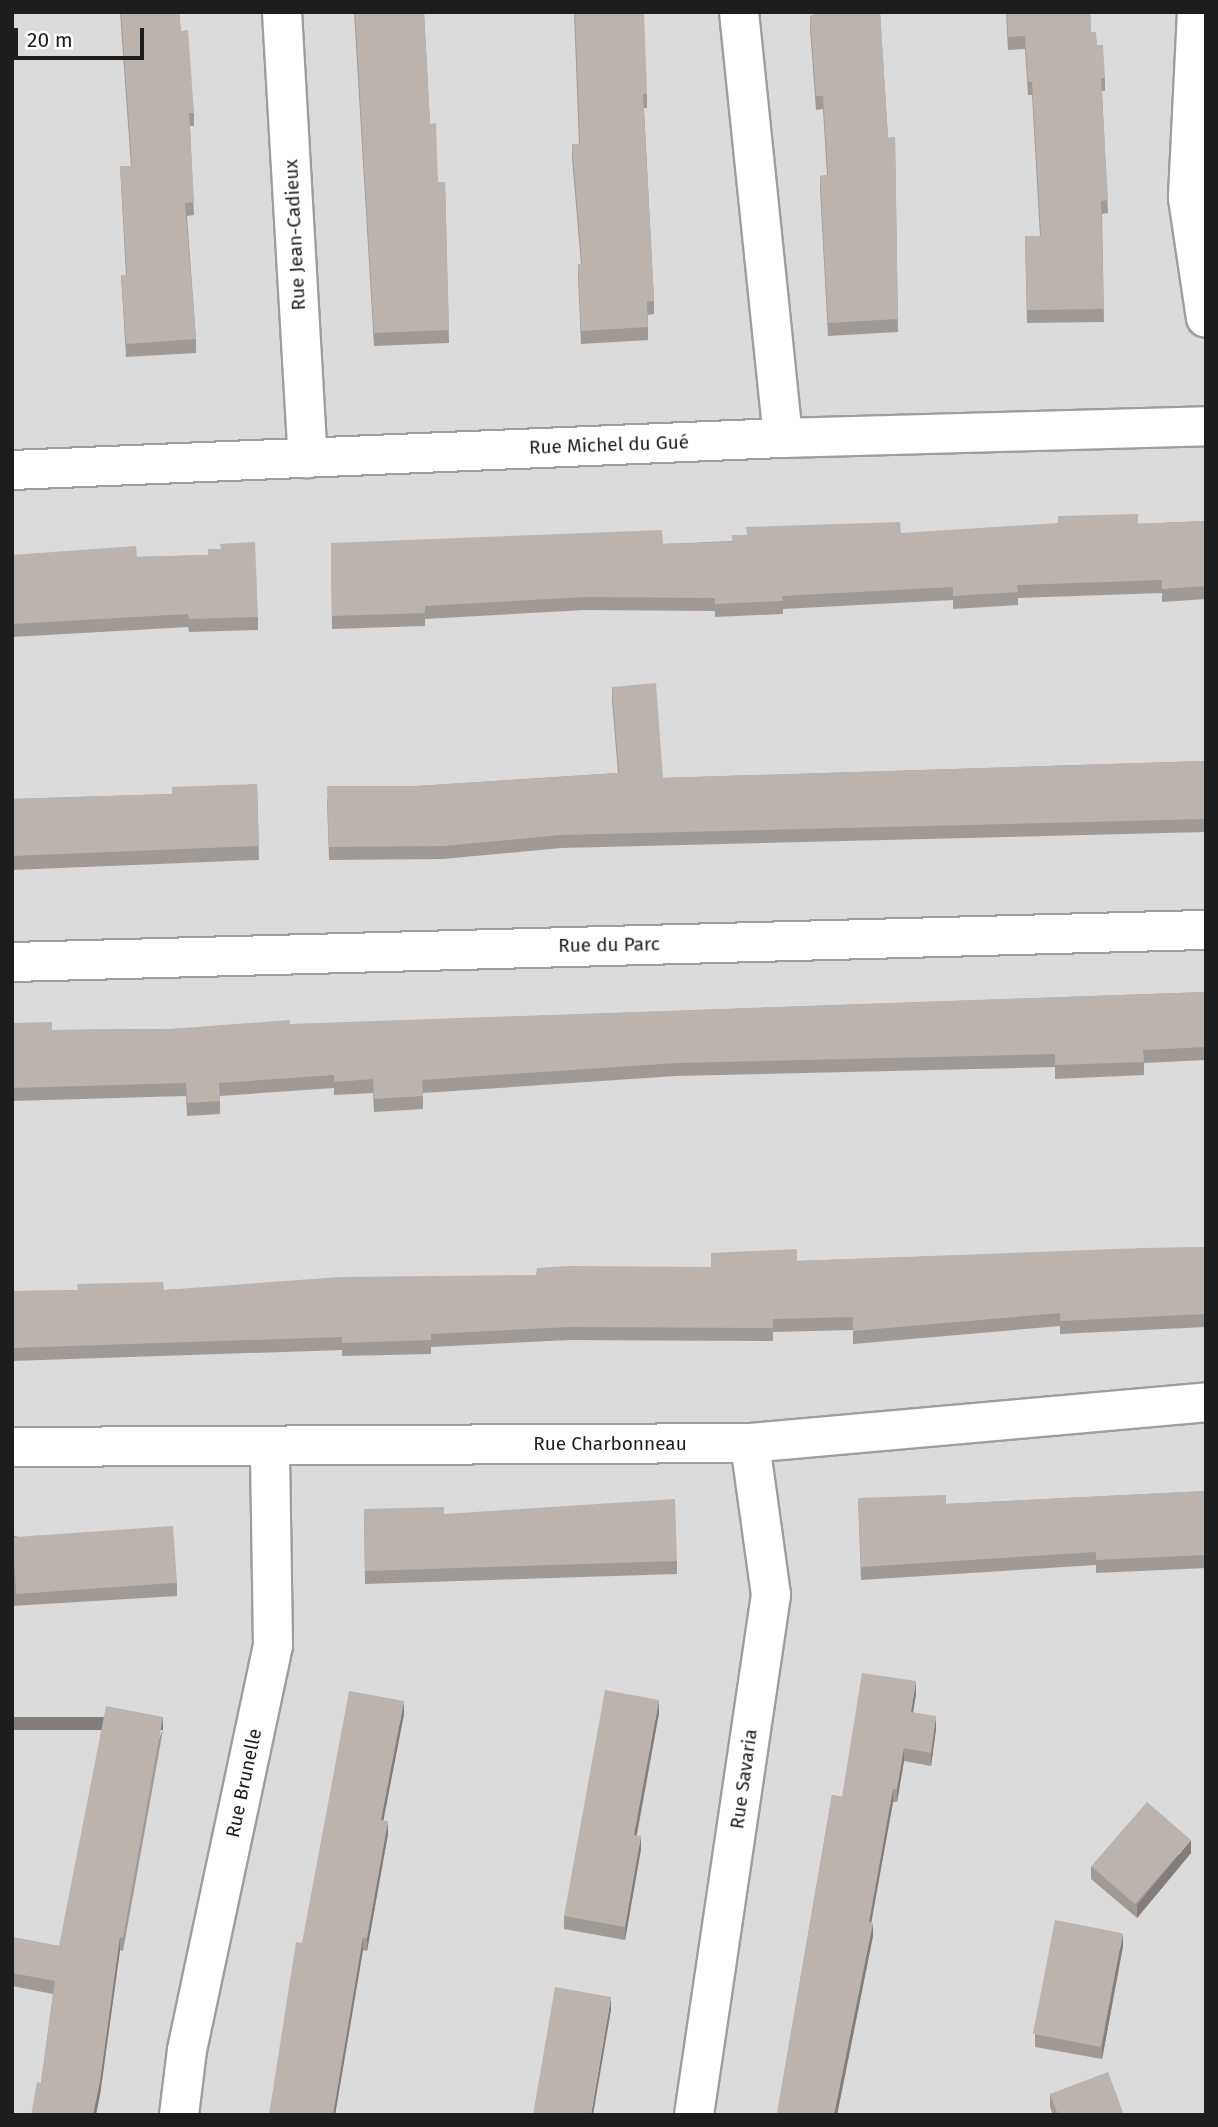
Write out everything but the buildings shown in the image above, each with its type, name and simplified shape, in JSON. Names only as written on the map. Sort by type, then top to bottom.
[{"type":"street","name":"Rue Jean-Cadieux","points":[[282,12],[308,458]]},
{"type":"street","points":[[739,12],[783,438]]},
{"type":"street","points":[[1197,12],[1188,198],[1206,318]]},
{"type":"street","name":"Rue Michel du Gué","points":[[12,470],[783,438],[1206,426]]},
{"type":"street","name":"Rue du Parc","points":[[12,962],[1206,930]]},
{"type":"street","name":"Rue Charbonneau","points":[[12,1447],[270,1448],[750,1443],[1206,1402]]},
{"type":"street","name":"Rue Savaria","points":[[694,2115],[771,1595],[750,1443]]},
{"type":"street","name":"Rue Brunelle","points":[[179,2115],[187,2050],[273,1645],[270,1448]]},
{"type":"shaded area","points":[[12,12],[1206,12],[1206,2115],[12,2115]]}]
